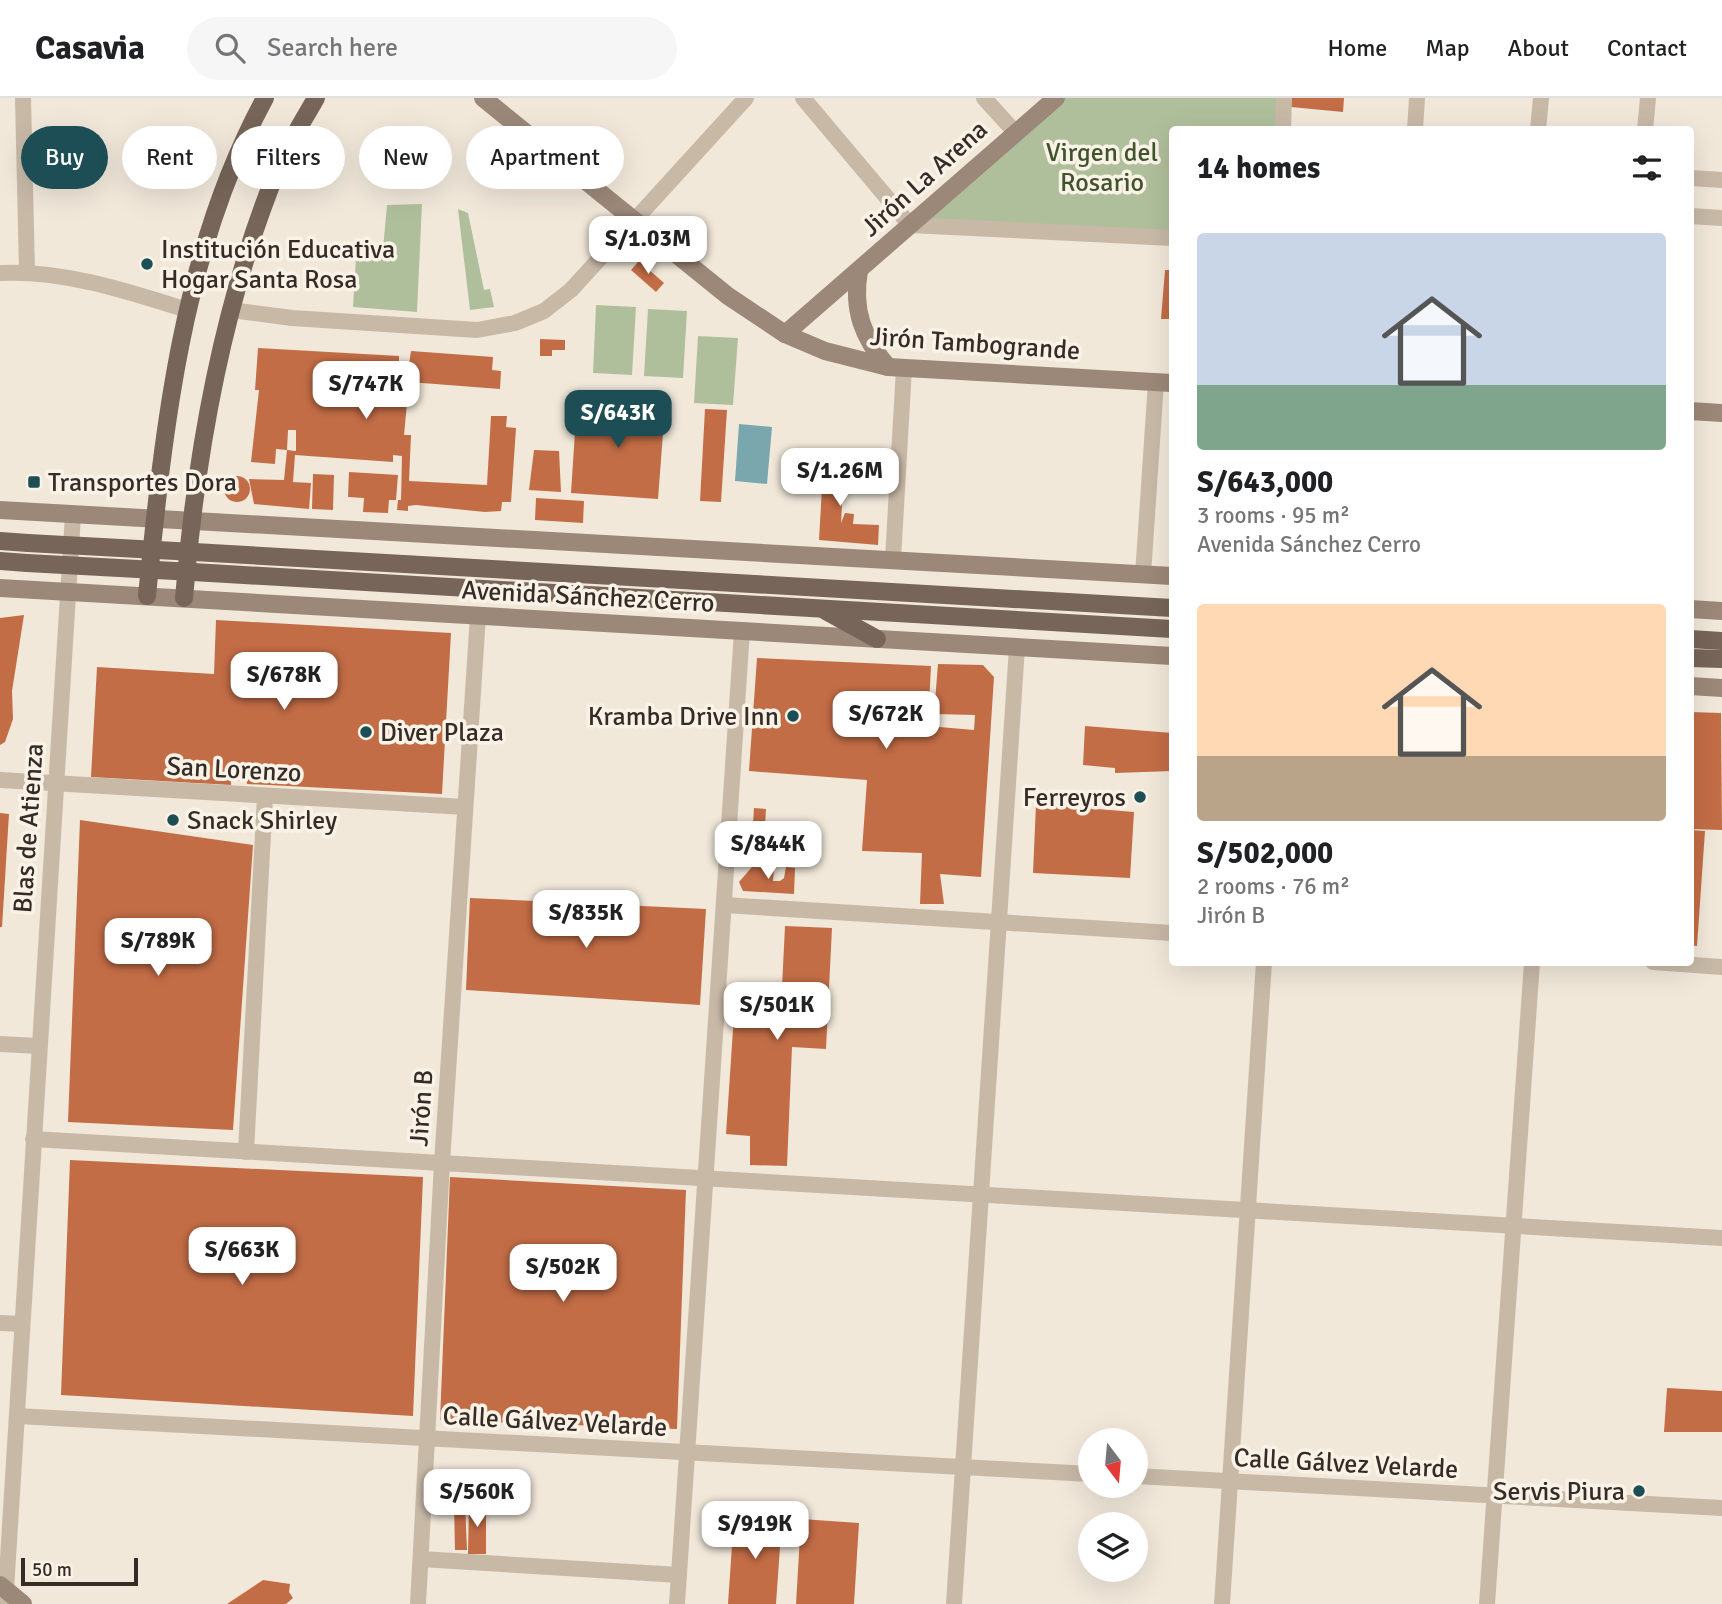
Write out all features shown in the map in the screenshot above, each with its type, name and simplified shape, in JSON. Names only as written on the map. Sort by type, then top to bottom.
[{"type":"main road","points":[[147,596],[172,383],[187,310],[213,220],[241,143],[265,98]]},
{"type":"main road","points":[[184,598],[190,523],[231,310],[254,230],[279,165],[316,98]]},
{"type":"main road","name":"Jirón Tambogrande","points":[[483,98],[728,296],[785,334],[825,351],[896,368],[1164,382]]},
{"type":"main road","name":"Jirón La Arena","points":[[785,334],[1056,98]]},
{"type":"main road","name":"Jirón La Arena","points":[[859,271],[856,288],[860,322],[866,338],[896,368]]},
{"type":"main road","points":[[1694,411],[1722,413]]},
{"type":"main road","name":"Avenida Sánchez Cerro","points":[[0,510],[190,523],[1169,576]]},
{"type":"main road","name":"Avenida Sánchez Cerro","points":[[0,541],[1169,608]]},
{"type":"main road","name":"Avenida Sánchez Cerro","points":[[0,561],[1169,629]]},
{"type":"main road","name":"Avenida Sánchez Cerro","points":[[0,588],[1169,656]]},
{"type":"main road","points":[[819,607],[877,639]]},
{"type":"main road","points":[[1694,609],[1722,611]]},
{"type":"main road","points":[[1694,639],[1722,641]]},
{"type":"main road","points":[[1694,658],[1722,659]]},
{"type":"main road","points":[[1694,686],[1722,688]]},
{"type":"main road","points":[[2,1593],[23,1604]]},
{"type":"street","points":[[23,98],[27,272]]},
{"type":"street","points":[[231,310],[292,318],[477,330],[514,323],[544,311],[571,290],[746,98]]},
{"type":"street","points":[[803,98],[910,225],[1169,238]]},
{"type":"street","points":[[984,98],[1015,132]]},
{"type":"street","points":[[1283,126],[1284,98]]},
{"type":"street","points":[[1415,126],[1417,98]]},
{"type":"street","points":[[1538,126],[1541,98]]},
{"type":"street","points":[[1645,126],[1648,98]]},
{"type":"street","points":[[1694,178],[1722,180]]},
{"type":"street","points":[[1694,216],[1722,218]]},
{"type":"street","points":[[0,273],[27,272],[116,287],[187,310]]},
{"type":"street","points":[[893,559],[896,368]]},
{"type":"street","points":[[1143,575],[1164,382]]},
{"type":"street","name":"Blas de Atienza","points":[[2,1593],[17,1416],[73,515]]},
{"type":"street","name":"Jirón B","points":[[418,1604],[442,1163],[478,616]]},
{"type":"street","points":[[677,1604],[742,631]]},
{"type":"street","points":[[954,1604],[1017,647]]},
{"type":"street","name":"San Lorenzo","points":[[0,780],[465,807]]},
{"type":"street","points":[[246,1152],[265,796]]},
{"type":"street","points":[[724,905],[1169,933]]},
{"type":"street","points":[[1694,965],[1722,967]]},
{"type":"street","points":[[1222,1604],[1264,966]]},
{"type":"street","points":[[1487,1604],[1532,966]]},
{"type":"street","points":[[0,1044],[39,1046]]},
{"type":"street","points":[[33,1139],[1722,1238]]},
{"type":"street","points":[[0,1323],[22,1324]]},
{"type":"street","name":"Calle Gálvez Velarde","points":[[17,1416],[1078,1473]]},
{"type":"street","name":"Calle Gálvez Velarde","points":[[1148,1477],[1722,1508]]},
{"type":"street","points":[[421,1559],[679,1576]]},
{"type":"green space","name":"Virgen del Rosario","points":[[1056,98],[1285,98],[1283,126],[1169,126],[1169,238],[910,225]]},
{"type":"green space","points":[[422,204],[417,312],[353,307],[357,241],[383,249],[387,205]]},
{"type":"green space","points":[[458,209],[468,213],[484,290],[490,289],[494,307],[470,310]]},
{"type":"green space","points":[[596,305],[636,307],[632,375],[593,373]]},
{"type":"green space","points":[[648,309],[687,311],[683,378],[644,376]]},
{"type":"green space","points":[[698,336],[738,338],[733,405],[694,403]]},
{"type":"water","points":[[739,424],[772,427],[767,484],[735,481]]},
{"type":"building","points":[[1292,98],[1344,98],[1343,112],[1291,107]]},
{"type":"building","points":[[639,261],[664,283],[656,292],[631,270]]},
{"type":"building","points":[[1165,270],[1169,270],[1169,319],[1161,319]]},
{"type":"building","points":[[540,339],[565,340],[565,350],[552,350],[552,356],[540,356]]},
{"type":"building","points":[[258,348],[399,356],[399,379],[401,364],[409,364],[411,351],[493,357],[492,370],[501,371],[500,389],[409,382],[404,435],[411,435],[409,481],[487,485],[491,416],[507,416],[506,427],[516,428],[511,502],[502,502],[501,511],[485,512],[416,505],[408,506],[408,511],[397,510],[398,500],[401,500],[402,456],[393,455],[393,462],[295,455],[293,482],[311,483],[309,509],[254,504],[249,479],[284,480],[287,450],[276,449],[275,464],[251,462],[259,390],[255,390]],"holes":[[[288,430],[296,430],[296,451],[287,450]]]},
{"type":"building","points":[[577,401],[665,407],[658,499],[571,493]]},
{"type":"building","points":[[705,409],[727,410],[721,502],[700,501]]},
{"type":"building","points":[[534,450],[559,451],[561,492],[529,490]]},
{"type":"building","points":[[824,452],[845,454],[841,523],[845,513],[854,514],[853,524],[879,525],[878,545],[819,540]]},
{"type":"building","points":[[349,472],[398,475],[396,500],[389,500],[388,513],[363,512],[364,498],[348,497]]},
{"type":"building","points":[[313,474],[334,475],[333,510],[312,509]]},
{"type":"building","points":[[237,476],[246,480],[250,489],[246,498],[237,502],[228,498],[224,489],[228,480]]},
{"type":"building","points":[[536,498],[584,501],[583,523],[535,520]]},
{"type":"building","points":[[24,615],[12,691],[13,719],[5,742],[0,745],[0,618]]},
{"type":"building","points":[[216,620],[451,633],[442,794],[247,784],[247,781],[231,780],[231,785],[91,777],[97,667],[214,674]]},
{"type":"building","points":[[757,658],[931,666],[928,726],[974,730],[975,715],[934,714],[938,664],[983,665],[994,677],[981,877],[940,874],[944,904],[920,904],[922,853],[862,851],[867,780],[749,771]]},
{"type":"building","points":[[1694,712],[1721,713],[1722,830],[1694,829]]},
{"type":"building","points":[[1085,726],[1169,733],[1169,771],[1115,773],[1115,768],[1083,765]]},
{"type":"building","points":[[1036,804],[1134,812],[1130,878],[1033,873]]},
{"type":"building","points":[[754,808],[766,809],[764,842],[752,841]]},
{"type":"building","points":[[0,813],[9,814],[2,927],[0,927]]},
{"type":"building","points":[[80,820],[253,845],[233,1130],[68,1122]]},
{"type":"building","points":[[1694,830],[1705,831],[1697,946],[1694,946]]},
{"type":"building","points":[[752,867],[774,868],[773,881],[784,878],[786,867],[795,868],[794,894],[743,891],[739,882]]},
{"type":"building","points":[[470,898],[706,909],[700,1005],[466,990]]},
{"type":"building","points":[[785,926],[832,928],[826,1049],[792,1047],[787,1166],[750,1165],[750,1136],[726,1134],[736,985],[782,987]]},
{"type":"building","points":[[70,1160],[423,1177],[413,1416],[61,1395]]},
{"type":"building","points":[[450,1177],[686,1190],[677,1429],[440,1420]]},
{"type":"building","points":[[1667,1388],[1722,1391],[1722,1432],[1664,1432]]},
{"type":"building","points":[[465,1503],[467,1550],[455,1550],[454,1504]]},
{"type":"building","points":[[469,1504],[486,1505],[486,1554],[468,1554]]},
{"type":"building","points":[[734,1516],[782,1519],[776,1604],[728,1604]]},
{"type":"building","points":[[801,1519],[859,1523],[854,1604],[796,1604]]},
{"type":"building","points":[[263,1580],[290,1584],[289,1592],[293,1598],[286,1604],[227,1604]]},
{"type":"place","name":"Institución Educativa Hogar Santa Rosa","points":[[147,264]]},
{"type":"place","name":"Transportes Dora","points":[[34,482]]},
{"type":"place","name":"Kramba Drive Inn","points":[[793,716]]},
{"type":"place","name":"Diver Plaza","points":[[366,732]]},
{"type":"place","name":"Ferreyros","points":[[1140,797]]},
{"type":"place","name":"Snack Shirley","points":[[173,820]]},
{"type":"place","name":"Servis Piura","points":[[1639,1491]]}]
